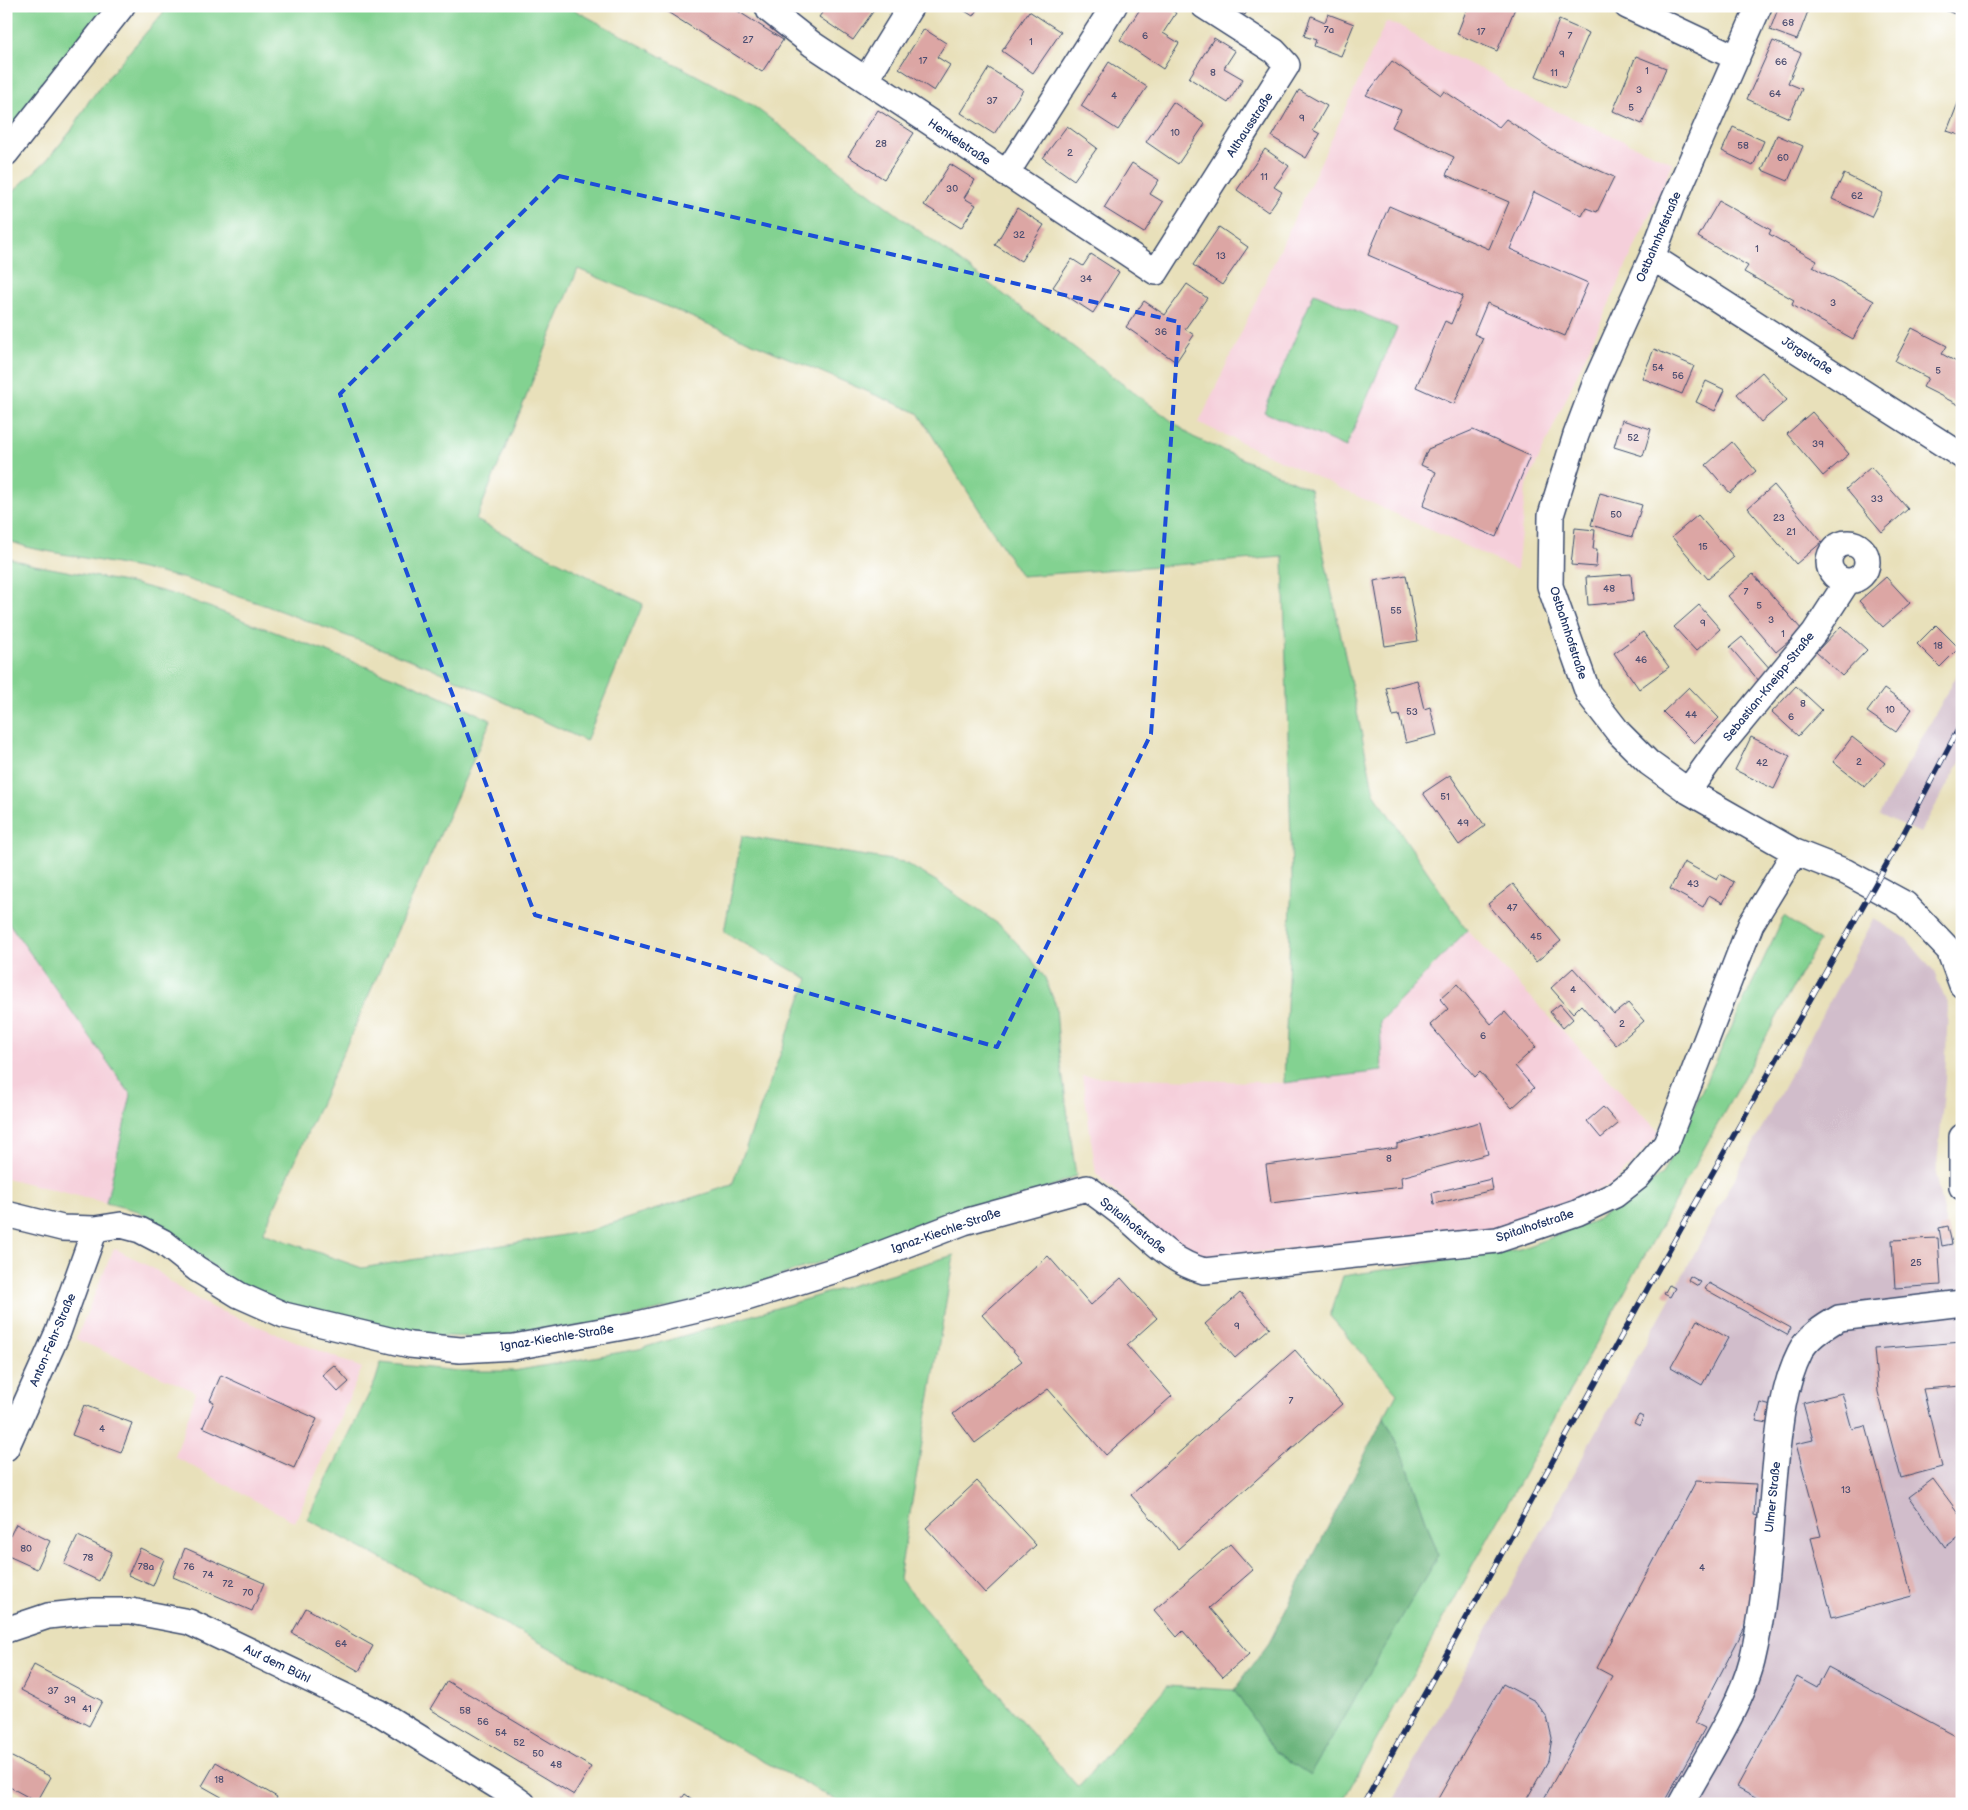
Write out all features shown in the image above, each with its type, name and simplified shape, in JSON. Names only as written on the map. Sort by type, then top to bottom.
[{"type":"street","points":[[6,153],[122,6]]},
{"type":"street","name":"Henkelstraße","points":[[768,6],[769,10],[812,44],[1156,272]]},
{"type":"street","points":[[866,79],[911,6]]},
{"type":"street","points":[[1006,174],[1114,6]]},
{"type":"street","name":"Althausstraße","points":[[1156,272],[1287,65],[1274,51],[1204,6]]},
{"type":"street","points":[[1627,6],[1737,58]]},
{"type":"street","name":"Ostbahnhofstraße","points":[[1759,6],[1652,257],[1597,379],[1551,516],[1550,586],[1588,693],[1619,734],[1649,763],[1688,791],[1795,852],[1846,872],[1905,904],[1949,950],[1962,985]]},
{"type":"street","name":"Jörgstraße","points":[[1652,257],[1962,456]]},
{"type":"street","name":"Sebastian-Kneipp-Straße","points":[[1688,791],[1716,752],[1814,633],[1847,582]]},
{"type":"street","name":"Spitalhofstraße","points":[[1087,1188],[1127,1218],[1170,1256],[1185,1266],[1204,1271],[1497,1240],[1577,1213],[1615,1195],[1638,1177],[1666,1144],[1751,924],[1795,852]]},
{"type":"street","points":[[1962,1137],[1960,1172],[1962,1187]]},
{"type":"street","name":"Ignaz-Kiechle-Straße","points":[[6,1214],[62,1228],[95,1229],[121,1224],[140,1230],[163,1242],[197,1269],[239,1295],[284,1315],[410,1345],[460,1350],[514,1347],[634,1325],[743,1299],[855,1264],[964,1222],[1087,1188]]},
{"type":"street","name":"Anton-Fehr-Straße","points":[[6,1448],[58,1332],[95,1229]]},
{"type":"street","name":"Ulmer Straße","points":[[1682,1804],[1733,1709],[1751,1664],[1761,1615],[1779,1437],[1789,1378],[1801,1350],[1822,1327],[1839,1318],[1962,1303]]},
{"type":"street","name":"Auf dem Bühl","points":[[6,1630],[48,1616],[94,1611],[131,1611],[189,1622],[378,1712],[497,1796],[523,1804]]},
{"type":"highlighted area","points":[[559,176],[1179,322],[1151,734],[997,1047],[535,915],[340,394]]},
{"type":"shaded area","points":[[1386,22],[1407,29],[1425,44],[1496,76],[1512,91],[1673,163],[1526,487],[1517,570],[1199,423]]},
{"type":"shaded area","points":[[1962,666],[1962,759],[1920,833],[1879,815]]},
{"type":"shaded area","points":[[6,919],[132,1095],[106,1203],[6,1178]]},
{"type":"shaded area","points":[[1874,919],[1906,938],[1934,972],[1948,1006],[1945,1081],[1936,1177],[1947,1231],[1962,1263],[1962,1804],[1391,1804],[1672,1295]]},
{"type":"shaded area","points":[[1467,930],[1660,1133],[1612,1185],[1500,1229],[1188,1259],[1096,1174],[1082,1076],[1284,1083],[1382,1071],[1380,1022]]},
{"type":"shaded area","points":[[114,1248],[156,1270],[177,1287],[211,1307],[362,1368],[295,1522],[175,1457],[196,1392],[76,1339]]},
{"type":"green space","points":[[6,6],[107,6],[6,134]]},
{"type":"green space","points":[[169,6],[567,6],[752,105],[1193,437],[1310,489],[1374,793],[1467,930],[1380,1022],[1382,1071],[1284,1083],[1292,878],[1283,557],[1021,576],[918,413],[578,269],[476,520],[643,604],[586,741],[430,667],[267,606],[186,579],[30,548],[6,540],[6,198],[46,161],[71,131],[89,101]]},
{"type":"green space","points":[[1314,293],[1397,328],[1346,447],[1264,412]]},
{"type":"green space","points":[[6,557],[29,564],[135,584],[180,596],[417,686],[491,720],[263,1233],[362,1268],[588,1231],[732,1185],[808,979],[724,932],[742,836],[903,862],[936,881],[1001,926],[1030,957],[1045,978],[1056,1006],[1059,1049],[1076,1176],[1055,1185],[739,1289],[632,1317],[512,1338],[408,1335],[333,1322],[242,1288],[138,1211],[106,1203],[131,1095],[6,919]]},
{"type":"green space","points":[[1784,916],[1819,941],[1341,1804],[844,1804],[307,1519],[375,1382],[381,1363],[458,1371],[514,1371],[639,1349],[954,1255],[899,1578],[1078,1787],[1167,1686],[1234,1690],[1275,1751],[1438,1555],[1404,1457],[1384,1417],[1397,1393],[1330,1316],[1343,1276],[1520,1249],[1594,1221],[1662,1175]]},
{"type":"green space","points":[[1384,1417],[1404,1457],[1438,1555],[1310,1775],[1275,1752],[1234,1690],[1269,1643]]},
{"type":"building","points":[[658,6],[727,6],[783,40],[762,72]]},
{"type":"building","points":[[827,6],[877,6],[853,40],[819,17]]},
{"type":"building","points":[[957,6],[979,6],[973,16]]},
{"type":"building","points":[[1142,6],[1165,6],[1176,13],[1163,33],[1179,43],[1163,69],[1120,40]]},
{"type":"building","points":[[1233,6],[1250,6],[1245,15]]},
{"type":"building","points":[[1468,6],[1516,6],[1497,51],[1457,34]]},
{"type":"building","points":[[1779,6],[1810,6],[1797,40],[1770,30]]},
{"type":"building","points":[[1935,6],[1962,6],[1962,17]]},
{"type":"building","points":[[1029,11],[1061,32],[1033,73],[1002,51]]},
{"type":"building","points":[[1328,14],[1354,24],[1341,56],[1314,46],[1316,40],[1304,36],[1311,16],[1325,22]]},
{"type":"building","points":[[1559,20],[1589,33],[1565,88],[1536,76]]},
{"type":"building","points":[[924,29],[946,43],[937,57],[950,65],[934,91],[899,68]]},
{"type":"building","points":[[1214,38],[1235,51],[1224,68],[1243,79],[1228,103],[1189,78]]},
{"type":"building","points":[[1773,41],[1801,53],[1788,83],[1802,89],[1789,118],[1747,99]]},
{"type":"building","points":[[1636,56],[1666,68],[1642,124],[1613,111]]},
{"type":"building","points":[[1392,61],[1441,95],[1444,91],[1499,127],[1506,119],[1551,149],[1614,177],[1597,212],[1586,208],[1582,216],[1534,192],[1510,249],[1588,283],[1565,336],[1487,303],[1474,334],[1483,338],[1454,404],[1416,387],[1445,321],[1451,324],[1463,296],[1368,255],[1389,206],[1489,249],[1509,202],[1446,175],[1454,157],[1392,127],[1401,110],[1366,95]]},
{"type":"building","points":[[1109,62],[1147,87],[1118,130],[1081,106]]},
{"type":"building","points":[[989,68],[1023,90],[994,134],[961,113]]},
{"type":"building","points":[[1299,90],[1327,106],[1313,130],[1320,134],[1306,158],[1272,137]]},
{"type":"building","points":[[1962,93],[1962,136],[1947,131]]},
{"type":"building","points":[[1173,102],[1205,124],[1178,164],[1146,142]]},
{"type":"building","points":[[878,110],[914,133],[884,179],[848,156]]},
{"type":"building","points":[[1067,126],[1097,148],[1074,180],[1043,158]]},
{"type":"building","points":[[1733,127],[1764,141],[1753,166],[1722,151]]},
{"type":"building","points":[[1777,135],[1803,146],[1788,181],[1762,170]]},
{"type":"building","points":[[1265,149],[1289,166],[1274,187],[1282,192],[1268,212],[1237,190]]},
{"type":"building","points":[[1132,163],[1159,180],[1150,194],[1163,202],[1144,233],[1104,208]]},
{"type":"building","points":[[950,164],[975,180],[964,198],[976,205],[961,228],[924,205]]},
{"type":"building","points":[[1844,174],[1883,193],[1871,217],[1832,199]]},
{"type":"building","points":[[1719,201],[1771,230],[1769,234],[1817,261],[1813,267],[1874,301],[1853,339],[1792,305],[1794,300],[1744,272],[1748,266],[1698,237]]},
{"type":"building","points":[[1017,208],[1044,225],[1021,261],[995,245]]},
{"type":"building","points":[[1219,227],[1248,247],[1222,285],[1193,265]]},
{"type":"building","points":[[1091,254],[1119,272],[1093,313],[1053,287],[1072,259],[1083,266]]},
{"type":"building","points":[[1187,284],[1207,298],[1185,329],[1194,335],[1176,362],[1126,327],[1144,301],[1165,315]]},
{"type":"building","points":[[1912,328],[1947,346],[1942,354],[1962,365],[1962,400],[1959,405],[1923,387],[1928,378],[1895,361]]},
{"type":"building","points":[[1654,349],[1694,366],[1682,394],[1642,378]]},
{"type":"building","points":[[1762,372],[1787,400],[1761,422],[1737,394]]},
{"type":"building","points":[[1706,381],[1725,390],[1715,411],[1696,402]]},
{"type":"building","points":[[1812,412],[1849,454],[1823,476],[1787,434]]},
{"type":"building","points":[[1622,420],[1651,429],[1643,456],[1614,447]]},
{"type":"building","points":[[1473,430],[1530,456],[1496,537],[1423,506],[1436,472],[1421,465],[1428,449]]},
{"type":"building","points":[[1732,442],[1756,471],[1730,493],[1706,465]]},
{"type":"building","points":[[1871,467],[1908,509],[1882,532],[1846,489]]},
{"type":"building","points":[[1774,485],[1822,542],[1796,564],[1748,508]]},
{"type":"building","points":[[1600,493],[1642,505],[1632,537],[1591,525]]},
{"type":"building","points":[[1698,515],[1734,557],[1708,579],[1672,537]]},
{"type":"building","points":[[1575,528],[1595,530],[1593,549],[1597,549],[1596,567],[1571,565]]},
{"type":"building","points":[[1631,574],[1633,601],[1588,605],[1586,577]]},
{"type":"building","points":[[1753,574],[1802,630],[1776,652],[1728,596]]},
{"type":"building","points":[[1406,575],[1418,641],[1385,646],[1374,581]]},
{"type":"building","points":[[1886,577],[1910,603],[1883,627],[1859,601]]},
{"type":"building","points":[[1699,605],[1720,629],[1696,651],[1674,627]]},
{"type":"building","points":[[1936,625],[1959,648],[1940,667],[1917,644]]},
{"type":"building","points":[[1841,626],[1867,650],[1842,676],[1816,652]]},
{"type":"building","points":[[1643,632],[1669,667],[1639,689],[1614,653]]},
{"type":"building","points":[[1742,637],[1772,671],[1760,682],[1730,647]]},
{"type":"building","points":[[1417,680],[1424,709],[1430,707],[1437,735],[1406,743],[1399,715],[1393,716],[1386,688]]},
{"type":"building","points":[[1796,686],[1822,710],[1798,736],[1772,712]]},
{"type":"building","points":[[1689,687],[1719,718],[1694,743],[1663,712]]},
{"type":"building","points":[[1884,689],[1912,709],[1896,732],[1867,712]]},
{"type":"building","points":[[1751,737],[1790,756],[1774,789],[1735,770]]},
{"type":"building","points":[[1852,737],[1885,763],[1865,787],[1833,762]]},
{"type":"building","points":[[1450,775],[1485,826],[1459,845],[1423,793]]},
{"type":"building","points":[[1684,862],[1717,880],[1720,874],[1734,882],[1723,903],[1709,895],[1703,907],[1670,889]]},
{"type":"building","points":[[1513,884],[1561,941],[1536,962],[1488,904]]},
{"type":"building","points":[[1573,968],[1614,1014],[1628,1003],[1644,1021],[1616,1045],[1581,1005],[1573,1013],[1551,988]]},
{"type":"building","points":[[1457,984],[1491,1024],[1505,1012],[1536,1047],[1515,1066],[1534,1088],[1512,1108],[1480,1072],[1475,1077],[1430,1025],[1448,1009],[1440,999]]},
{"type":"building","points":[[1560,1004],[1573,1019],[1563,1028],[1550,1012]]},
{"type":"building","points":[[1603,1107],[1618,1124],[1601,1138],[1587,1121]]},
{"type":"building","points":[[1480,1122],[1488,1154],[1401,1177],[1402,1187],[1271,1203],[1266,1165],[1397,1148],[1397,1144]]},
{"type":"building","points":[[1491,1179],[1493,1190],[1434,1204],[1432,1193]]},
{"type":"building","points":[[1948,1226],[1952,1244],[1942,1246],[1939,1228]]},
{"type":"building","points":[[1938,1238],[1941,1285],[1895,1288],[1892,1240]]},
{"type":"building","points":[[1048,1256],[1091,1305],[1121,1278],[1157,1318],[1127,1345],[1172,1396],[1106,1455],[1048,1389],[975,1443],[953,1414],[1022,1361],[982,1315]]},
{"type":"building","points":[[1690,1276],[1701,1282],[1698,1286],[1688,1280]]},
{"type":"building","points":[[1709,1283],[1791,1328],[1787,1335],[1705,1289]]},
{"type":"building","points":[[1669,1285],[1675,1288],[1670,1297],[1664,1294]]},
{"type":"building","points":[[1240,1293],[1270,1328],[1235,1358],[1205,1324]]},
{"type":"building","points":[[1697,1320],[1728,1338],[1702,1385],[1671,1367]]},
{"type":"building","points":[[1962,1342],[1962,1386],[1923,1389],[1942,1467],[1901,1478],[1878,1392],[1874,1349]]},
{"type":"building","points":[[1295,1350],[1342,1404],[1178,1549],[1131,1495]]},
{"type":"building","points":[[334,1365],[349,1382],[338,1392],[322,1375]]},
{"type":"building","points":[[221,1375],[317,1419],[294,1468],[203,1427],[214,1402],[210,1400]]},
{"type":"building","points":[[1842,1393],[1852,1429],[1866,1426],[1912,1596],[1832,1617],[1811,1538],[1821,1536],[1796,1444],[1813,1440],[1803,1403]]},
{"type":"building","points":[[1761,1403],[1771,1406],[1767,1423],[1756,1421]]},
{"type":"building","points":[[84,1405],[132,1423],[121,1453],[72,1435]]},
{"type":"building","points":[[1639,1415],[1643,1417],[1640,1426],[1634,1423]]},
{"type":"building","points":[[1933,1479],[1962,1518],[1962,1535],[1945,1547],[1909,1497]]},
{"type":"building","points":[[977,1481],[1036,1545],[985,1593],[926,1528]]},
{"type":"building","points":[[1696,1481],[1756,1484],[1754,1515],[1761,1517],[1749,1619],[1695,1723],[1705,1728],[1663,1804],[1541,1804],[1612,1676],[1597,1668]]},
{"type":"building","points":[[16,1524],[50,1541],[37,1569],[6,1555],[6,1544]]},
{"type":"building","points":[[78,1536],[112,1552],[99,1581],[64,1564]]},
{"type":"building","points":[[1230,1544],[1253,1570],[1209,1608],[1249,1654],[1223,1677],[1183,1631],[1177,1637],[1154,1610]]},
{"type":"building","points":[[140,1548],[164,1559],[153,1586],[128,1575]]},
{"type":"building","points":[[185,1548],[264,1583],[252,1611],[173,1577]]},
{"type":"building","points":[[306,1608],[373,1646],[359,1671],[292,1633]]},
{"type":"building","points":[[34,1665],[102,1701],[89,1726],[21,1690]]},
{"type":"building","points":[[1828,1667],[1962,1739],[1962,1804],[1768,1804],[1737,1787],[1797,1677],[1817,1688]]},
{"type":"building","points":[[447,1681],[591,1767],[574,1795],[430,1709]]},
{"type":"building","points":[[1503,1684],[1535,1701],[1547,1717],[1552,1738],[1548,1761],[1524,1804],[1435,1804]]},
{"type":"building","points":[[6,1754],[51,1777],[37,1802],[6,1785]]},
{"type":"building","points":[[216,1762],[277,1797],[276,1799],[285,1804],[234,1804],[202,1786]]},
{"type":"building","points":[[685,1794],[699,1804],[678,1804]]},
{"type":"railway","points":[[1364,1804],[1655,1275],[1899,842],[1962,722]]}]
